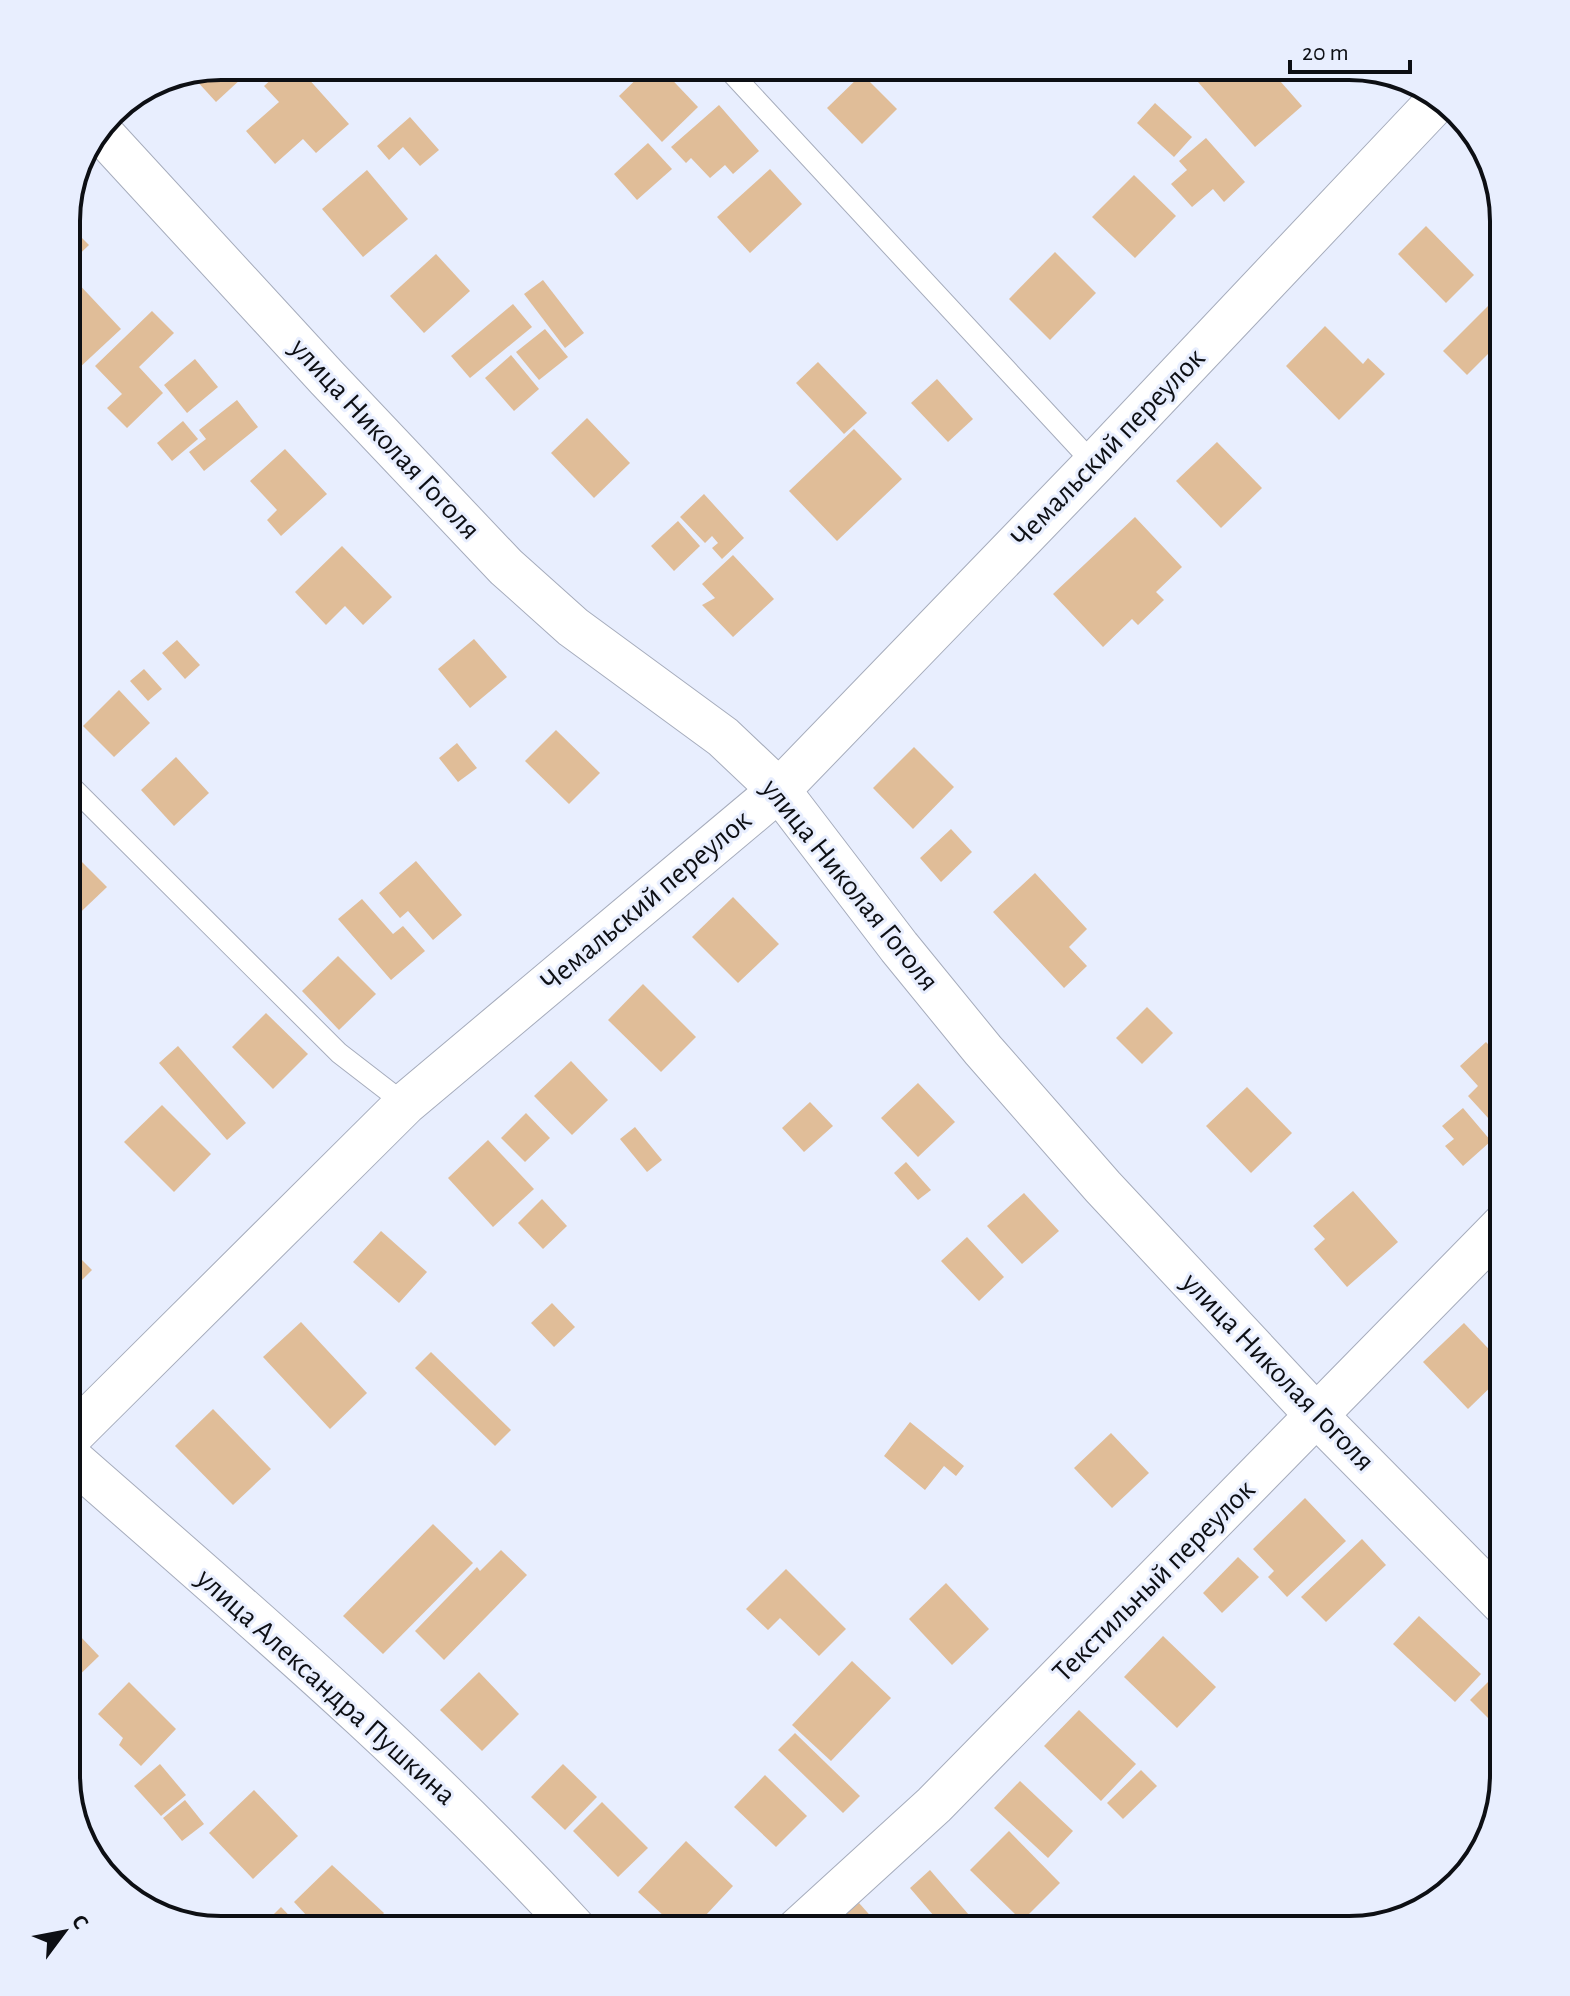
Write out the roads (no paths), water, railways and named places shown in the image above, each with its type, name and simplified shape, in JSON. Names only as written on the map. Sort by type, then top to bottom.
[{"type":"street","name":"Чемальский переулок","points":[[80,1427],[405,1104],[779,790],[1094,464],[1432,107]]},
{"type":"street","name":"улица Николая Гоголя","points":[[107,139],[506,567],[573,627],[723,737],[779,790],[899,947],[983,1050],[1103,1187],[1317,1416],[1490,1591]]},
{"type":"street","name":"Текстильный переулок","points":[[812,1916],[934,1805],[1490,1238]]},
{"type":"street","name":"улица Александра Пушкина","points":[[80,1466],[279,1642],[438,1789],[562,1916]]},
{"type":"lane","points":[[738,80],[1094,464]]},
{"type":"lane","points":[[80,795],[339,1053],[405,1104]]}]
